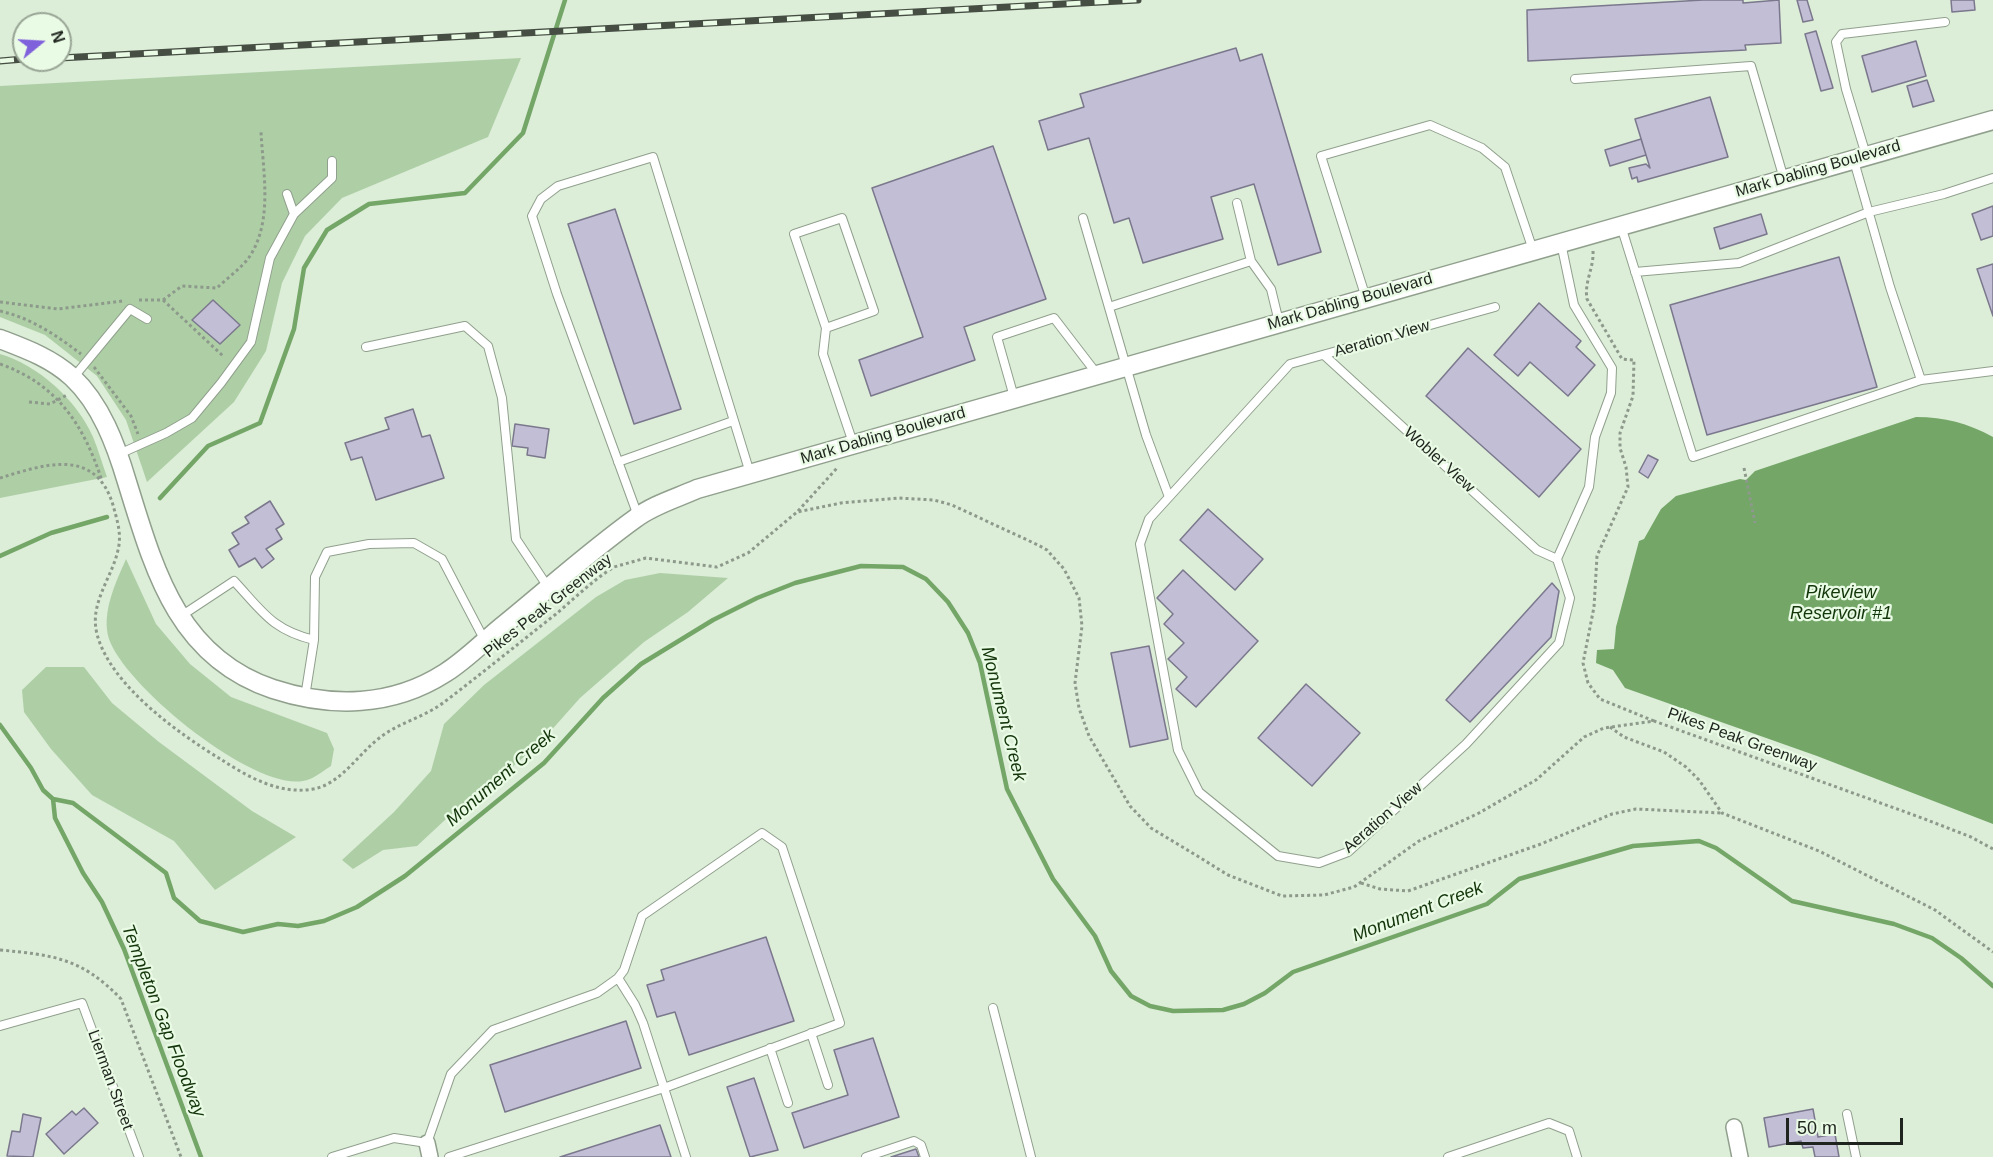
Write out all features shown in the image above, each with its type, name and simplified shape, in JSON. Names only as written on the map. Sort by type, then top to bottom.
[{"type":"street","name":"Mark Dabling Boulevard","points":[[0,339],[46,357],[70,387],[106,424],[119,454],[152,561],[180,616],[195,639],[227,668],[266,687],[305,699],[354,702],[396,694],[444,674],[638,516],[697,489],[1993,120]]},
{"type":"street","points":[[1734,1127],[1740,1157]]},
{"type":"lane","points":[[1921,380],[1890,287],[1869,212],[1836,42],[1842,34],[1945,22]]},
{"type":"lane","points":[[1575,79],[1751,66],[1784,179]]},
{"type":"lane","points":[[1366,298],[1321,156],[1430,125],[1482,148],[1505,168],[1533,250]]},
{"type":"lane","points":[[638,516],[557,294],[532,216],[540,199],[558,186],[653,157],[751,474]]},
{"type":"lane","points":[[119,454],[166,433],[192,418],[245,351],[251,342],[270,258],[294,214],[332,178],[332,161]]},
{"type":"lane","points":[[1635,272],[1738,263],[1869,212],[1944,194],[1993,178]]},
{"type":"lane","points":[[287,194],[294,214]]},
{"type":"lane","points":[[1237,203],[1251,261],[1271,289],[1279,322]]},
{"type":"lane","points":[[826,328],[874,311],[842,218],[794,234],[826,328],[823,354],[854,444]]},
{"type":"lane","points":[[1083,218],[1146,435],[1169,497]]},
{"type":"lane","points":[[1620,225],[1693,457],[1921,380],[1993,371]]},
{"type":"lane","points":[[1557,559],[1589,487],[1594,437],[1611,393],[1612,368],[1574,305],[1560,242]]},
{"type":"lane","points":[[1109,307],[1251,261]]},
{"type":"lane","name":"Aeration View","points":[[1495,307],[1290,364],[1149,519],[1140,544],[1178,750],[1199,792],[1278,856],[1319,863],[1348,852],[1466,744],[1559,643],[1570,598],[1557,559]]},
{"type":"lane","points":[[70,387],[130,309],[147,319]]},
{"type":"lane","points":[[1014,398],[997,337],[1053,318],[1097,374]]},
{"type":"lane","points":[[366,347],[465,326],[488,346],[502,398],[516,539],[549,588]]},
{"type":"lane","name":"Wobler View","points":[[1324,355],[1537,550],[1557,559]]},
{"type":"lane","points":[[618,462],[733,421]]},
{"type":"lane","points":[[305,699],[314,640],[315,577],[327,552],[369,544],[414,543],[442,559],[485,640]]},
{"type":"lane","points":[[180,616],[234,581],[271,622],[291,635],[314,640]]},
{"type":"lane","points":[[332,1157],[394,1138],[429,1150],[451,1074],[493,1030],[597,993],[618,978],[624,970],[642,916],[762,834],[782,847],[840,1023],[664,1088],[449,1157]]},
{"type":"lane","points":[[618,978],[643,1023],[686,1157]]},
{"type":"lane","name":"Lierman Street","points":[[0,1026],[82,1003],[139,1157]]},
{"type":"lane","points":[[993,1008],[1031,1157]]},
{"type":"lane","points":[[811,1033],[828,1085]]},
{"type":"lane","points":[[770,1048],[788,1103]]},
{"type":"lane","points":[[1847,1114],[1856,1157]]},
{"type":"lane","points":[[1448,1157],[1549,1123],[1569,1131],[1577,1157]]},
{"type":"lane","points":[[866,1157],[914,1141],[921,1145],[925,1157]]},
{"type":"path","points":[[135,300],[163,300],[182,286],[216,288],[249,257],[262,230],[264,205],[261,132]]},
{"type":"path","points":[[1593,233],[1594,263],[1585,289],[1587,298],[1622,359],[1634,360],[1635,377],[1630,409],[1620,433],[1620,448],[1626,467],[1628,487],[1597,556],[1595,598],[1584,650],[1584,672],[1592,691],[1600,699],[1654,721]]},
{"type":"path","points":[[163,300],[223,356]]},
{"type":"path","points":[[0,302],[58,309],[126,301]]},
{"type":"path","name":"Pikes Peak Greenway","points":[[0,364],[24,372],[50,390],[56,400],[75,418],[91,448],[103,483],[111,497],[121,534],[118,554],[96,609],[96,632],[103,650],[145,705],[172,727],[245,774],[270,785],[298,790],[313,789],[332,782],[379,738],[443,703],[614,567],[646,558],[717,567],[748,553],[797,512],[823,506],[898,498],[934,500],[962,510],[1047,550],[1070,579],[1081,607],[1082,626],[1075,683],[1082,719],[1120,791],[1142,821],[1228,874],[1272,894],[1302,897],[1324,895],[1360,883],[1419,842],[1522,789],[1584,737],[1610,727],[1654,721],[1952,830],[1993,849]]},
{"type":"path","points":[[29,402],[50,404],[70,387]]},
{"type":"path","points":[[797,512],[833,475],[854,444]]},
{"type":"path","points":[[0,478],[44,465],[66,463],[83,468],[103,483]]},
{"type":"path","points":[[1744,468],[1755,523]]},
{"type":"path","points":[[1610,727],[1624,737],[1654,747],[1686,767],[1722,813]]},
{"type":"path","points":[[1360,883],[1380,889],[1408,891],[1540,844],[1612,814],[1636,809],[1722,813],[1820,851],[1935,910],[1993,952]]},
{"type":"path","points":[[0,950],[51,955],[75,963],[110,988],[121,999],[181,1157]]},
{"type":"shaded area","points":[[521,58],[488,137],[342,198],[305,236],[282,283],[266,351],[234,402],[147,482],[126,420],[97,376],[45,335],[0,317],[0,86]]},
{"type":"shaded area","points":[[0,354],[28,366],[67,397],[93,437],[107,477],[0,498]]},
{"type":"shaded area","points":[[126,559],[156,624],[190,664],[231,697],[327,733],[334,749],[331,766],[303,781],[281,779],[253,769],[193,731],[139,682],[120,659],[109,639],[107,629],[108,608]]},
{"type":"shaded area","points":[[660,573],[728,578],[688,612],[644,642],[580,698],[540,743],[489,787],[446,819],[417,846],[383,850],[353,869],[342,860],[394,812],[431,771],[444,724],[484,685],[596,597],[625,580]]},
{"type":"shaded area","points":[[46,667],[84,667],[112,703],[159,742],[252,811],[296,837],[215,890],[174,841],[92,795],[51,749],[24,712],[22,690]]},
{"type":"water","name":"Pikeview Reservoir #1","points":[[1916,417],[1956,422],[1993,437],[1993,824],[1817,756],[1625,688],[1613,670],[1596,663],[1597,650],[1614,649],[1616,627],[1639,541],[1644,539],[1661,509],[1676,496],[1740,479],[1746,480],[1755,471]]},
{"type":"building","points":[[1703,0],[1743,0],[1743,3],[1779,0],[1781,43],[1745,45],[1746,50],[1528,61],[1527,10]]},
{"type":"building","points":[[1797,0],[1807,0],[1813,20],[1803,22]]},
{"type":"building","points":[[1951,0],[1974,0],[1975,10],[1952,12]]},
{"type":"building","points":[[1816,31],[1833,88],[1821,91],[1805,34]]},
{"type":"building","points":[[1916,41],[1926,76],[1872,92],[1862,56]]},
{"type":"building","points":[[1236,48],[1240,61],[1262,54],[1321,252],[1278,265],[1254,184],[1211,197],[1223,239],[1143,263],[1129,218],[1114,223],[1089,138],[1048,150],[1039,121],[1084,107],[1080,94]]},
{"type":"building","points":[[1927,80],[1934,101],[1913,107],[1907,86]]},
{"type":"building","points":[[1710,97],[1728,157],[1638,182],[1637,177],[1632,179],[1629,168],[1646,164],[1650,168],[1635,119]]},
{"type":"building","points":[[1641,139],[1646,155],[1610,166],[1605,150]]},
{"type":"building","points":[[993,146],[1046,299],[964,327],[975,360],[871,396],[859,360],[923,337],[872,188]]},
{"type":"building","points":[[1993,206],[1993,236],[1981,240],[1972,214]]},
{"type":"building","points":[[615,209],[681,409],[634,424],[568,224]]},
{"type":"building","points":[[1761,214],[1767,234],[1720,249],[1714,228]]},
{"type":"building","points":[[1839,257],[1877,387],[1707,435],[1670,305]]},
{"type":"building","points":[[1993,264],[1993,316],[1977,269]]},
{"type":"building","points":[[213,300],[240,325],[220,344],[192,320]]},
{"type":"building","points":[[1539,303],[1581,341],[1576,347],[1595,365],[1568,396],[1530,362],[1518,376],[1494,355]]},
{"type":"building","points":[[1468,348],[1581,449],[1539,497],[1426,396]]},
{"type":"building","points":[[413,409],[422,437],[430,435],[444,478],[376,500],[362,457],[351,460],[345,443],[389,429],[385,418]]},
{"type":"building","points":[[515,424],[549,429],[545,458],[527,455],[528,448],[512,446]]},
{"type":"building","points":[[1648,455],[1658,460],[1648,478],[1639,472]]},
{"type":"building","points":[[270,501],[284,524],[276,529],[282,539],[266,549],[274,559],[262,568],[255,558],[239,567],[229,550],[239,544],[232,533],[249,523],[245,517]]},
{"type":"building","points":[[1208,509],[1263,559],[1235,590],[1180,540]]},
{"type":"building","points":[[1183,570],[1258,641],[1196,707],[1176,689],[1187,677],[1168,659],[1184,643],[1164,624],[1173,614],[1157,598]]},
{"type":"building","points":[[1552,583],[1559,591],[1551,637],[1470,722],[1446,700]]},
{"type":"building","points":[[1149,646],[1168,739],[1130,747],[1111,653]]},
{"type":"building","points":[[1306,684],[1360,733],[1312,786],[1258,738]]},
{"type":"building","points":[[766,937],[794,1021],[689,1055],[675,1012],[657,1017],[647,985],[664,980],[661,970]]},
{"type":"building","points":[[626,1021],[641,1068],[505,1112],[490,1065]]},
{"type":"building","points":[[873,1038],[899,1117],[804,1148],[792,1113],[848,1095],[834,1050]]},
{"type":"building","points":[[754,1078],[778,1150],[750,1157],[727,1087]]},
{"type":"building","points":[[84,1108],[98,1123],[64,1154],[46,1134],[72,1111],[76,1115]]},
{"type":"building","points":[[1813,1109],[1818,1137],[1835,1134],[1839,1157],[1815,1157],[1813,1147],[1803,1148],[1801,1141],[1769,1147],[1764,1118]]},
{"type":"building","points":[[23,1114],[41,1118],[33,1157],[7,1156],[12,1131],[20,1132]]},
{"type":"building","points":[[660,1125],[671,1157],[560,1157]]},
{"type":"building","points":[[916,1149],[919,1157],[891,1157]]},
{"type":"waterway","points":[[160,498],[208,446],[260,423],[294,329],[304,268],[327,230],[369,204],[465,193],[523,133],[565,0]]},
{"type":"waterway","points":[[0,556],[51,533],[107,517]]},
{"type":"waterway","name":"Monument Creek","points":[[0,725],[31,768],[43,790],[53,799],[73,803],[166,873],[174,898],[200,921],[243,932],[278,924],[298,926],[324,921],[357,907],[405,876],[544,763],[603,698],[641,664],[713,620],[757,598],[795,583],[861,566],[903,567],[926,579],[948,602],[968,633],[980,663],[1007,789],[1053,879],[1095,936],[1111,971],[1131,996],[1150,1006],[1173,1011],[1223,1010],[1244,1004],[1265,993],[1293,972],[1487,904],[1519,879],[1633,846],[1699,841],[1716,848],[1792,901],[1894,924],[1932,938],[1961,958],[1993,986]]},
{"type":"waterway","name":"Templeton Gap Floodway","points":[[53,799],[55,818],[83,873],[102,902],[124,949],[201,1157]]},
{"type":"railway","points":[[72,57],[1138,0]]},
{"type":"railway","points":[[0,61],[12,60]]}]
